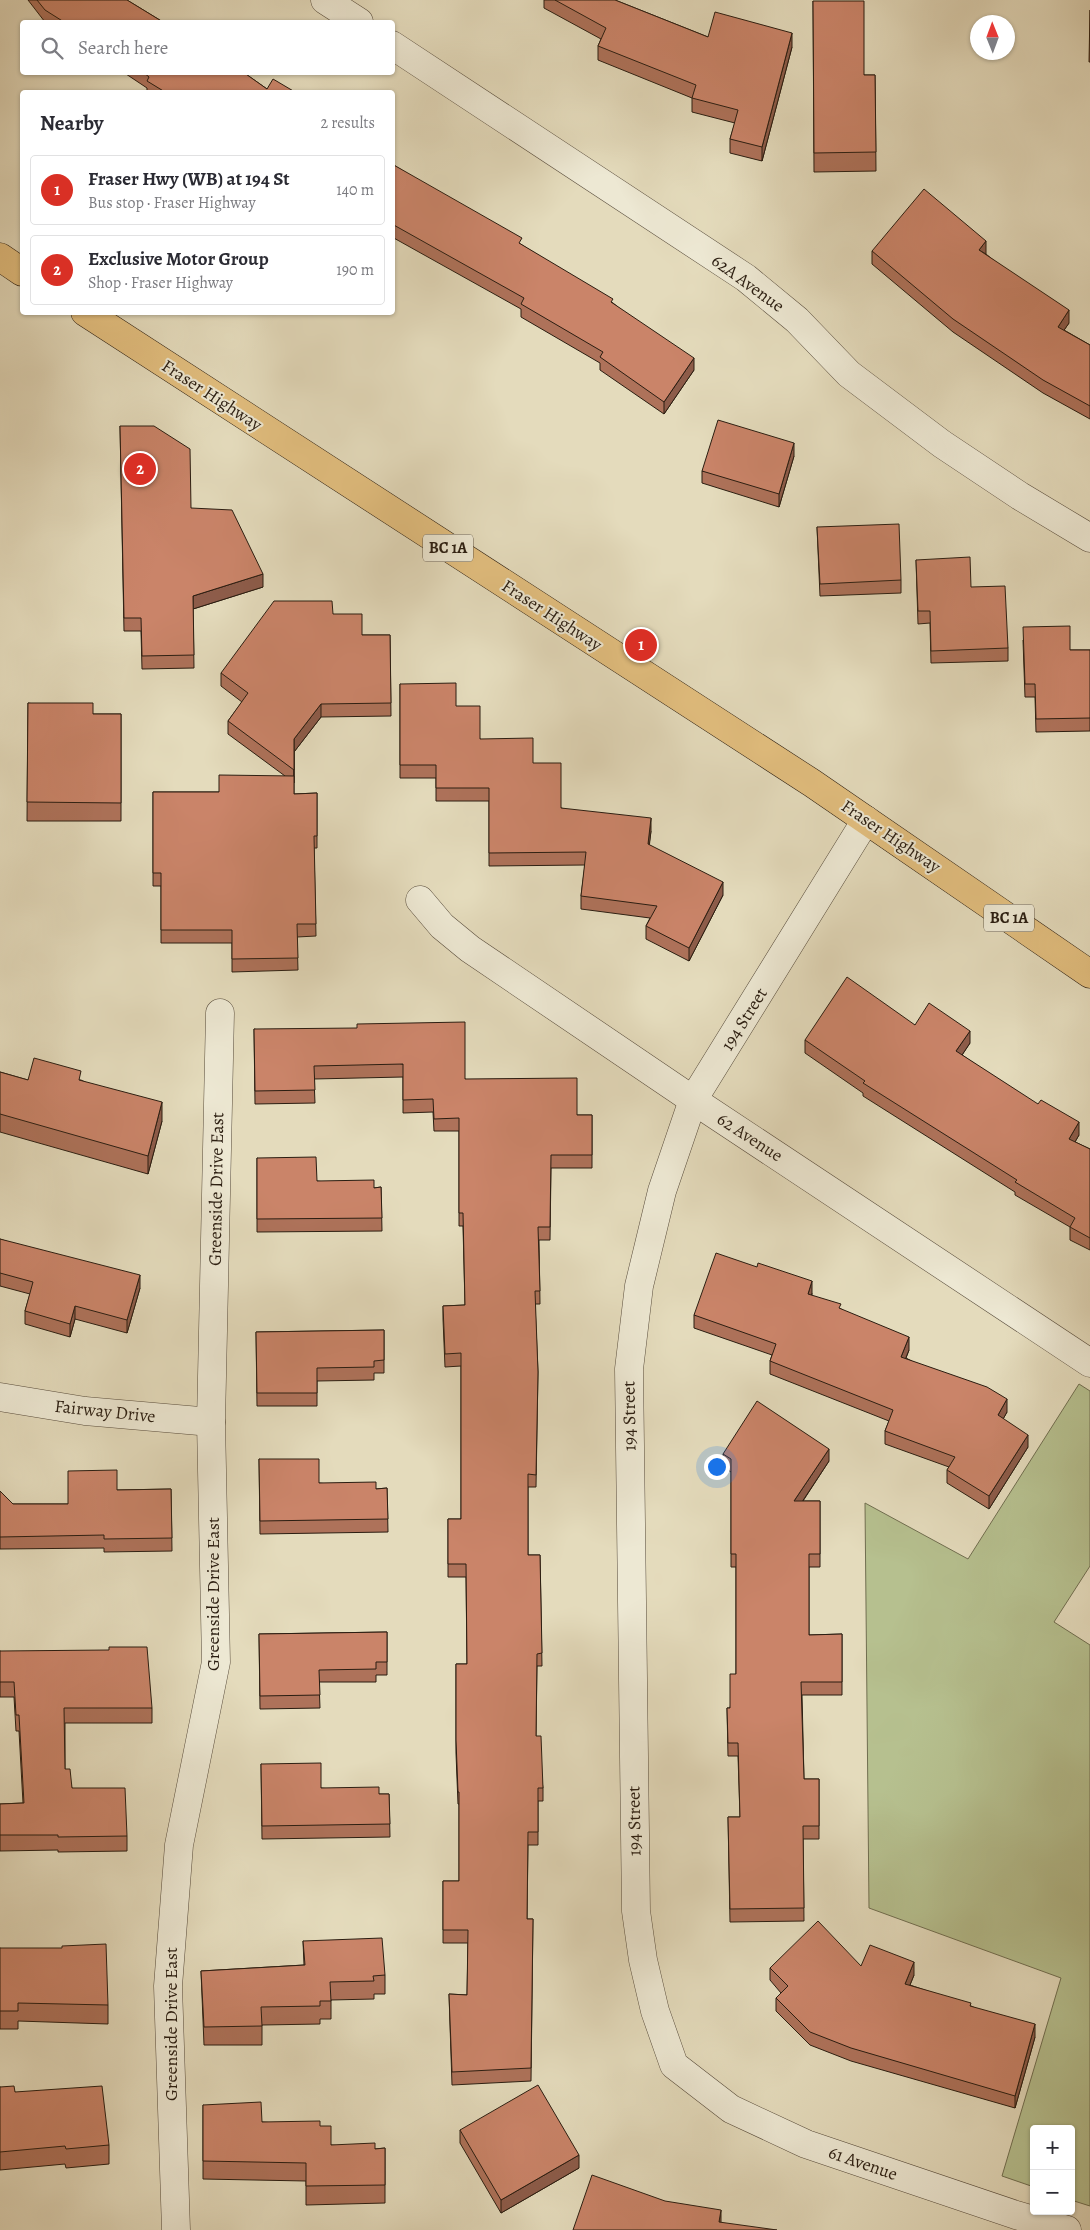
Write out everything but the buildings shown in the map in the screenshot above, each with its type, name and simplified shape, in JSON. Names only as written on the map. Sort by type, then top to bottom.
[{"type":"main road","points":[[0,257],[20,271]]},
{"type":"main road","name":"Fraser Highway","points":[[90,315],[866,820],[1090,974]]},
{"type":"street","points":[[325,0],[356,20]]},
{"type":"street","name":"62A Avenue","points":[[395,47],[746,278],[797,320],[849,374],[942,444],[1020,496],[1090,538]]},
{"type":"street","name":"194 Street","points":[[674,2065],[655,2011],[643,1960],[636,1911],[629,1369],[639,1286],[662,1191],[694,1100],[866,820]]},
{"type":"street","name":"62 Avenue","points":[[420,900],[442,926],[470,949],[1090,1363]]},
{"type":"street","name":"Greenside Drive East","points":[[176,2230],[168,1986],[179,1846],[216,1662],[210,1422],[220,1013]]},
{"type":"street","name":"Fairway Drive","points":[[0,1397],[85,1411],[210,1422]]},
{"type":"street","name":"61 Avenue","points":[[674,2065],[731,2109],[806,2144],[1014,2222],[1067,2230]]},
{"type":"green space","points":[[1079,1384],[1090,1391],[1090,1566],[1054,1622],[1090,1645],[1090,2206],[1075,2201],[1075,2125],[1030,2125],[1030,2186],[1002,2176],[1061,1978],[869,1908],[865,1503],[968,1559]]},
{"type":"place","name":"Exclusive Motor Group","points":[[140,469]]},
{"type":"place","name":"Fraser Hwy (WB) at 194 St","points":[[641,645]]}]
